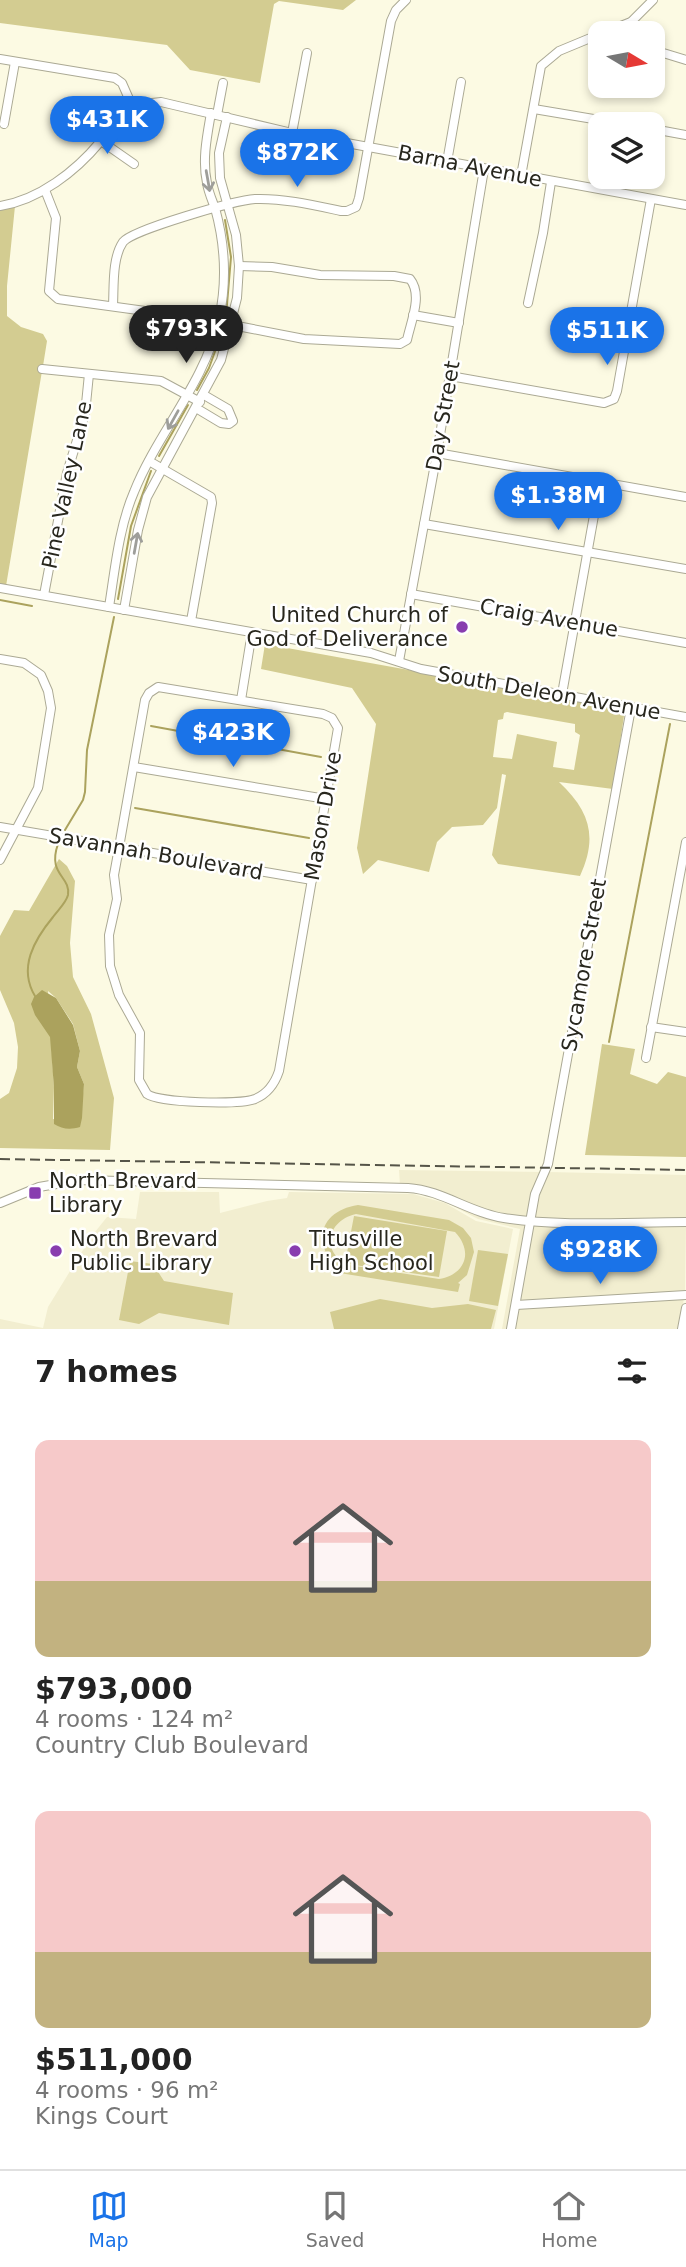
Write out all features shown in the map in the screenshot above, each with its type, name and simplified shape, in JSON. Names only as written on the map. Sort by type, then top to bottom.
[{"type":"street","points":[[113,305],[117,255],[124,240],[142,232],[229,204],[254,200],[278,200],[341,211],[353,209],[359,198],[391,21],[396,10],[406,0]]},
{"type":"street","points":[[632,21],[653,0]]},
{"type":"street","points":[[521,176],[541,66],[559,51],[588,39]]},
{"type":"street","points":[[292,133],[307,53]]},
{"type":"street","points":[[665,54],[686,61]]},
{"type":"street","points":[[0,60],[115,78],[122,83],[133,107],[119,116],[101,141],[75,167],[45,190],[0,206]]},
{"type":"street","points":[[4,124],[15,62]]},
{"type":"street","points":[[447,162],[461,82]]},
{"type":"street","points":[[109,607],[122,530],[133,493],[188,394],[207,354],[218,322],[223,296],[224,266],[215,208],[206,182],[205,155],[223,83]]},
{"type":"street","name":"Barna Avenue","points":[[133,107],[162,102],[292,133],[686,205]]},
{"type":"street","points":[[534,108],[588,118]]},
{"type":"street","points":[[124,610],[138,530],[147,497],[221,360],[237,298],[239,266],[236,235],[220,178],[219,153],[227,117]]},
{"type":"street","points":[[665,132],[686,135]]},
{"type":"street","points":[[101,141],[134,164]]},
{"type":"street","name":"Day Street","points":[[399,661],[484,169]]},
{"type":"street","points":[[528,303],[551,181]]},
{"type":"street","points":[[45,190],[56,218],[49,291],[58,299],[113,305],[319,341],[400,344],[407,340],[416,296],[415,285],[410,279],[394,276],[320,275],[272,267],[239,266]]},
{"type":"street","points":[[450,376],[604,403],[614,399],[651,199]]},
{"type":"street","points":[[413,315],[459,323]]},
{"type":"street","points":[[42,369],[161,381],[200,402]]},
{"type":"street","name":"Pine Valley Lane","points":[[44,596],[67,473],[85,414],[89,374]]},
{"type":"street","points":[[437,453],[686,497]]},
{"type":"street","points":[[149,461],[211,497],[191,621]]},
{"type":"street","points":[[562,694],[600,482]]},
{"type":"street","points":[[424,524],[686,569]]},
{"type":"street","name":"South Deleon Avenue","points":[[0,588],[371,653],[421,670],[686,717]]},
{"type":"street","name":"Craig Avenue","points":[[411,594],[686,643]]},
{"type":"street","points":[[241,701],[252,632]]},
{"type":"street","points":[[0,659],[24,663],[41,675],[51,708],[38,788],[0,860]]},
{"type":"street","name":"Mason Drive","points":[[158,687],[323,714],[334,721],[338,734],[281,1064],[272,1084],[259,1096],[244,1101],[159,1100],[147,1094],[140,1083],[140,1033],[119,995],[110,966],[108,935],[117,899],[114,875],[134,767],[145,700],[152,690],[158,687]]},
{"type":"street","name":"Sycamore Street","points":[[511,1329],[535,1194],[548,1164],[631,708]]},
{"type":"street","points":[[134,767],[327,799]]},
{"type":"street","name":"Savannah Boulevard","points":[[0,827],[312,880]]},
{"type":"street","points":[[646,1058],[686,842]]},
{"type":"street","points":[[651,1027],[686,1032]]},
{"type":"street","points":[[0,1203],[39,1187],[79,1180],[408,1188],[431,1191],[481,1213],[531,1221],[686,1222]]},
{"type":"street","points":[[516,1305],[686,1295]]},
{"type":"street","points":[[682,1329],[686,1308]]},
{"type":"shaded area","points":[[0,0],[356,0],[343,10],[279,1],[274,4],[260,83],[190,70],[167,45],[0,23]]},
{"type":"shaded area","points":[[15,206],[7,286],[7,316],[21,327],[43,334],[47,341],[43,366],[39,366],[39,371],[42,371],[6,586],[0,585],[0,209]]},
{"type":"shaded area","points":[[265,644],[625,709],[613,789],[559,782],[578,803],[588,825],[589,849],[580,876],[498,864],[492,855],[506,775],[502,774],[497,808],[483,825],[452,827],[437,842],[429,872],[378,860],[363,874],[357,848],[376,724],[352,688],[261,669]],"holes":[[[504,713],[575,724],[575,732],[580,735],[574,770],[553,767],[557,742],[517,734],[512,759],[493,757],[498,720],[503,719]]]},
{"type":"shaded area","points":[[59,859],[67,866],[75,881],[70,943],[73,977],[91,1014],[114,1098],[110,1150],[0,1148],[0,1099],[9,1093],[17,1068],[18,1047],[14,1023],[0,990],[0,936],[14,910],[29,911]],"holes":[[[48,991],[56,998],[73,1024],[80,1051],[77,1067],[84,1084],[80,1124],[53,1119],[54,1088]]]},
{"type":"shaded area","points":[[42,990],[56,998],[73,1025],[80,1051],[77,1067],[84,1084],[80,1127],[66,1128],[54,1124],[50,1037],[31,1004]]},
{"type":"shaded area","points":[[602,1044],[635,1049],[630,1074],[657,1084],[668,1072],[686,1077],[686,1157],[585,1155]]},
{"type":"shaded area","points":[[399,1170],[541,1172],[528,1218],[481,1210],[431,1188],[400,1185]]},
{"type":"shaded area","points":[[548,1172],[686,1175],[686,1219],[535,1218],[538,1195]]},
{"type":"shaded area","name":"Titusville High School","points":[[140,1192],[219,1192],[220,1213],[287,1198],[289,1192],[413,1194],[445,1203],[476,1221],[513,1229],[494,1329],[0,1329],[0,1319],[43,1328],[48,1307],[91,1237],[107,1217],[136,1219]]},
{"type":"shaded area","points":[[430,1194],[480,1216],[527,1223],[508,1329],[502,1329],[520,1229],[478,1219]]},
{"type":"shaded area","points":[[358,1205],[449,1220],[463,1228],[471,1238],[474,1252],[467,1275],[458,1283],[458,1292],[327,1271],[329,1263],[332,1263],[323,1243],[325,1225],[337,1212]],"holes":[[[356,1214],[455,1232],[464,1247],[464,1262],[455,1273],[439,1279],[347,1264],[439,1277],[447,1231],[354,1216],[345,1263],[337,1257],[330,1243],[331,1235],[339,1222]]]},
{"type":"shaded area","points":[[534,1224],[686,1225],[685,1293],[519,1302]]},
{"type":"shaded area","points":[[478,1250],[508,1254],[498,1306],[469,1301]]},
{"type":"shaded area","points":[[130,1261],[153,1264],[164,1281],[233,1293],[229,1325],[159,1313],[139,1324],[119,1320]]},
{"type":"shaded area","points":[[684,1298],[679,1329],[515,1329],[518,1307]]},
{"type":"shaded area","points":[[380,1299],[432,1308],[468,1304],[496,1310],[491,1329],[334,1329],[330,1312]]},
{"type":"waterway","points":[[225,220],[231,257],[226,316]]},
{"type":"waterway","points":[[197,390],[209,368],[222,332]]},
{"type":"waterway","points":[[159,456],[188,405]]},
{"type":"waterway","points":[[118,599],[131,526],[151,471]]},
{"type":"waterway","points":[[0,600],[32,606]]},
{"type":"waterway","points":[[65,830],[85,792],[87,750],[114,617]]},
{"type":"waterway","points":[[609,1042],[670,724]]},
{"type":"waterway","points":[[151,726],[321,757]]},
{"type":"waterway","points":[[135,808],[309,838]]},
{"type":"waterway","points":[[35,996],[28,975],[30,955],[40,935],[68,895],[66,883],[55,862],[58,844]]},
{"type":"railway","points":[[0,1159],[686,1170]]},
{"type":"place","name":"United Church of God of Deliverance","points":[[462,627]]},
{"type":"place","name":"North Brevard Library","points":[[35,1193]]},
{"type":"place","name":"North Brevard Public Library","points":[[56,1251]]},
{"type":"place","name":"Titusville High School","points":[[295,1251]]}]
